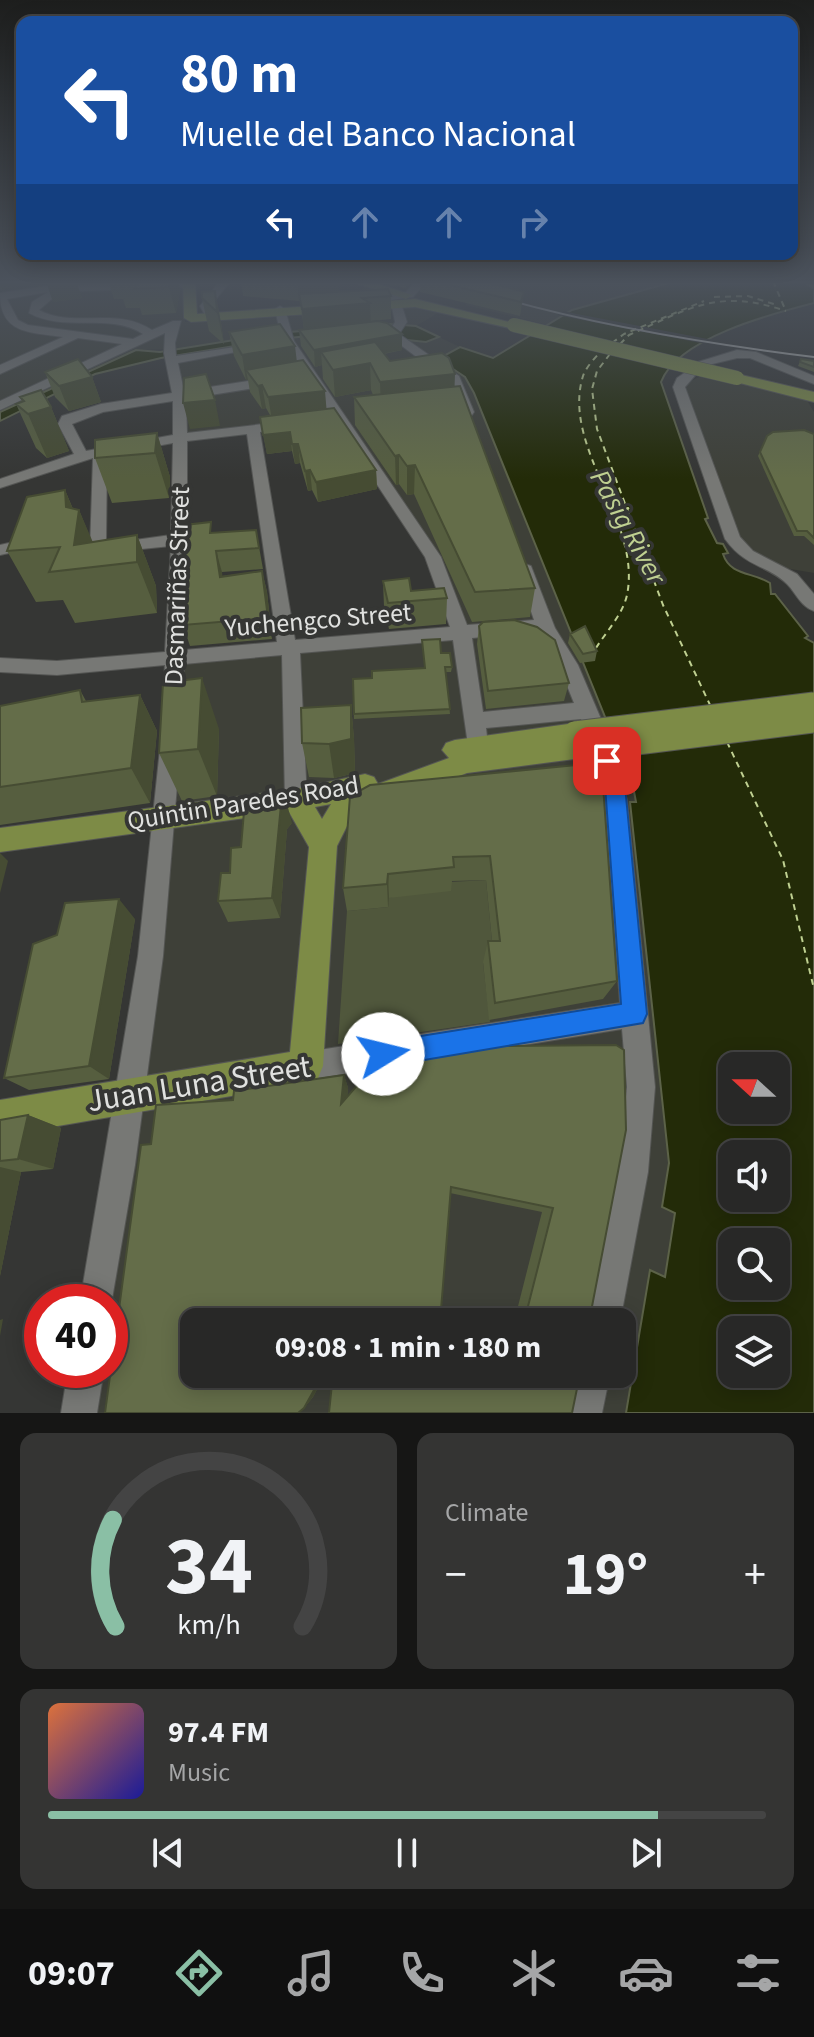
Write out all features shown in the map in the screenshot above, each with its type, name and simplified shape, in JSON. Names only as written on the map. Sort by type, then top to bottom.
[{"type":"main road","points":[[617,347],[814,394]]},
{"type":"main road","points":[[584,728],[814,704]]},
{"type":"main road","points":[[584,728],[814,721]]},
{"type":"main road","name":"Quintin Paredes Road","points":[[0,840],[296,800],[361,787],[434,757],[476,733],[584,728]]},
{"type":"main road","name":"Quintin Paredes Road","points":[[368,801],[438,771],[584,728]]},
{"type":"main road","points":[[296,800],[323,845]]},
{"type":"main road","points":[[306,1066],[323,845],[343,808],[368,801]]},
{"type":"main road","name":"Juan Luna Street","points":[[0,1118],[306,1066]]},
{"type":"street","points":[[0,370],[50,347]]},
{"type":"street","points":[[0,406],[125,347]]},
{"type":"street","points":[[151,347],[171,353],[220,347]]},
{"type":"street","name":"Dasmariñas Street","points":[[100,1284],[130,1095],[167,816],[179,539],[174,470],[180,437],[180,398],[170,347]]},
{"type":"street","points":[[289,347],[305,376],[341,419],[429,548],[462,635],[476,733]]},
{"type":"street","points":[[411,347],[455,379],[457,408],[474,431]]},
{"type":"street","points":[[395,359],[419,354]]},
{"type":"street","points":[[814,380],[752,355],[737,354],[698,366],[681,381],[679,387],[733,539],[747,555],[810,588],[814,605]]},
{"type":"street","points":[[82,456],[65,424],[67,419],[101,408],[305,376]]},
{"type":"street","points":[[0,464],[7,481],[100,452],[180,437],[297,424]]},
{"type":"street","points":[[253,429],[263,530],[289,648],[296,800]]},
{"type":"street","points":[[100,452],[107,476],[93,537],[103,551],[209,536]]},
{"type":"street","points":[[0,550],[46,540]]},
{"type":"street","points":[[518,553],[545,625],[568,665],[584,728]]},
{"type":"street","name":"Yuchengco Street","points":[[0,665],[57,668],[462,635],[545,625]]},
{"type":"street","points":[[582,778],[610,768],[641,1087],[633,1172],[606,1308]]},
{"type":"street","name":"Quintin Paredes Road","points":[[368,801],[457,791]]},
{"type":"street","name":"Juan Luna Street","points":[[306,1066],[634,1014]]},
{"type":"street","points":[[79,1413],[83,1388]]},
{"type":"street","points":[[584,1413],[589,1388]]},
{"type":"shaded area","points":[[0,347],[195,347],[136,350],[0,412]]},
{"type":"shaded area","points":[[231,347],[460,347],[439,360],[465,377],[474,393],[633,786],[636,803],[630,803],[669,1163],[662,1206],[675,1213],[665,1278],[650,1271],[636,1354],[636,1308],[180,1308],[180,1388],[630,1388],[626,1413],[79,1413],[83,1388],[128,1388],[128,1284],[112,1284],[174,659],[461,635],[438,568],[341,419],[180,437],[172,357]]},
{"type":"shaded area","points":[[703,375],[805,397],[814,412],[814,573],[779,567],[754,554],[738,537],[685,389],[689,382]]},
{"type":"shaded area","points":[[486,880],[494,962],[483,963],[490,1022],[338,1044],[347,911],[388,907],[389,898],[451,882]]},
{"type":"water","points":[[191,347],[229,347],[161,358],[95,374],[0,421],[0,412],[136,350],[160,352]]},
{"type":"water","name":"Pasig River","points":[[460,347],[493,358],[511,347],[696,347],[671,366],[661,382],[708,518],[705,519],[717,543],[723,544],[728,553],[723,554],[726,561],[736,570],[770,583],[771,594],[775,594],[808,636],[805,638],[814,643],[814,1413],[626,1413],[630,1388],[636,1388],[636,1353],[650,1270],[665,1277],[675,1213],[662,1207],[669,1163],[630,802],[636,802],[633,786],[474,393],[465,377],[438,359]]},
{"type":"building","points":[[237,347],[289,347],[242,355]]},
{"type":"building","points":[[348,347],[379,347],[390,361],[442,353],[449,358],[455,374],[380,382],[370,363],[333,370],[321,352]]},
{"type":"building","points":[[78,359],[92,377],[59,386],[45,372]]},
{"type":"building","points":[[801,359],[814,361],[814,367],[800,362]]},
{"type":"building","points":[[303,360],[325,391],[268,397],[262,385],[258,386],[246,370]]},
{"type":"building","points":[[206,374],[215,400],[183,403],[184,378]]},
{"type":"building","points":[[460,386],[535,588],[475,592],[415,465],[407,466],[399,455],[395,456],[354,397]]},
{"type":"building","points":[[41,390],[51,407],[28,414],[16,404],[24,401],[20,397]]},
{"type":"building","points":[[334,408],[376,470],[316,482],[310,470],[305,471],[298,444],[292,444],[290,432],[263,435],[260,417]]},
{"type":"building","points":[[804,430],[814,434],[814,538],[807,531],[797,531],[760,452],[767,436],[773,432]]},
{"type":"building","points":[[157,433],[155,453],[95,458],[95,440]]},
{"type":"building","points":[[65,490],[66,507],[79,510],[74,545],[137,535],[137,562],[49,572],[60,547],[7,551],[27,497]]},
{"type":"building","points":[[211,522],[210,533],[256,530],[259,548],[216,551],[220,577],[262,571],[268,618],[183,625],[185,525]]},
{"type":"building","points":[[409,578],[411,591],[444,588],[447,598],[388,603],[383,581]]},
{"type":"building","points":[[514,620],[537,627],[555,640],[569,683],[488,691],[479,626],[483,622]]},
{"type":"building","points":[[585,626],[597,651],[583,654],[570,634]]},
{"type":"building","points":[[440,639],[441,653],[450,653],[452,667],[445,667],[450,709],[354,714],[353,679],[372,678],[372,671],[425,668],[422,640]]},
{"type":"building","points":[[202,678],[198,749],[159,753],[163,683]]},
{"type":"building","points":[[80,690],[82,702],[140,695],[131,768],[0,787],[0,706]]},
{"type":"building","points":[[351,705],[351,739],[329,744],[302,743],[301,708]]},
{"type":"building","points":[[597,763],[602,771],[617,981],[495,1003],[488,941],[500,941],[490,856],[453,857],[454,867],[388,874],[387,884],[343,888],[350,796],[370,785]]},
{"type":"building","points":[[282,793],[286,800],[281,805],[272,898],[218,901],[221,873],[230,873],[231,848],[241,847],[245,800]]},
{"type":"building","points":[[119,899],[89,1066],[4,1078],[33,944],[57,935],[65,903]]},
{"type":"building","points":[[616,1045],[624,1050],[626,1130],[592,1308],[528,1308],[553,1208],[451,1187],[441,1308],[180,1308],[180,1388],[315,1388],[298,1413],[105,1413],[108,1388],[128,1388],[128,1284],[122,1284],[141,1145],[151,1144],[156,1105],[233,1100],[234,1091],[344,1075],[341,1104],[381,1058],[494,1046]]},
{"type":"building","points":[[28,1115],[18,1159],[0,1161],[0,1120]]},
{"type":"building","points":[[332,1388],[577,1388],[572,1413],[329,1413]]},
{"type":"ferry route","points":[[596,648],[625,602],[629,567],[614,512],[591,457],[579,403],[584,373],[601,351]]},
{"type":"ferry route","points":[[610,354],[597,371],[592,389],[597,429],[663,605],[711,707]]},
{"type":"ferry route","points":[[727,742],[783,860],[814,989]]},
{"type":"tram line","points":[[742,347],[814,357]]},
{"type":"route","points":[[383,1054],[634,1014],[615,786],[607,761]]}]
